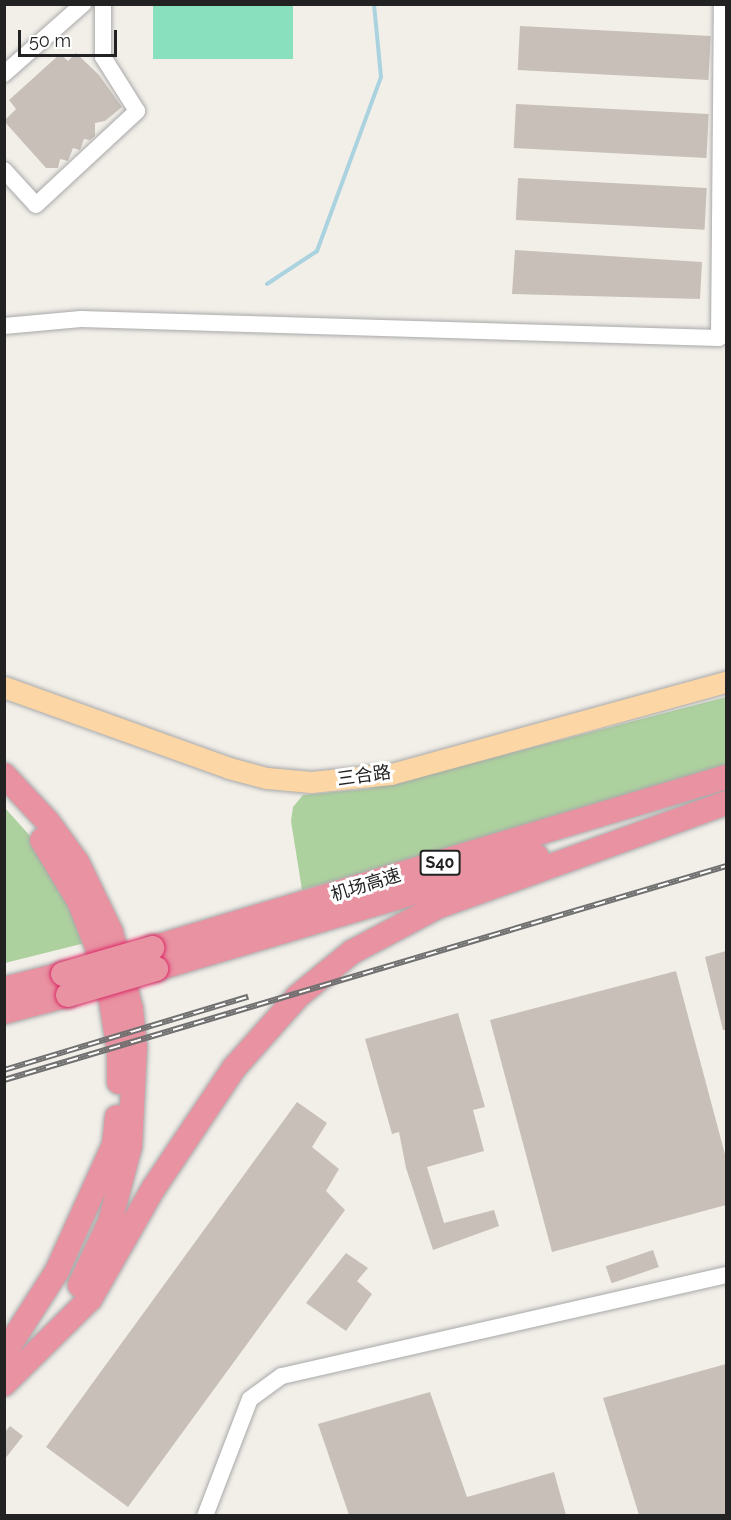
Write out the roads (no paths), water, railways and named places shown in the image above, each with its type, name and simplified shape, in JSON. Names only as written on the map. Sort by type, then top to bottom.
[{"type":"highway","points":[[4,775],[48,822],[77,862],[98,902],[122,968],[135,1048],[130,1146],[110,1222],[91,1266],[67,1306],[5,1384]]},
{"type":"highway","name":"机场高速","points":[[154,958],[726,777]]},
{"type":"highway","points":[[4,797],[52,854],[96,939],[113,1000],[119,1104],[114,1145],[57,1271],[4,1354]]},
{"type":"highway","points":[[5,1384],[90,1299],[153,1189],[234,1068],[298,996],[352,952],[437,907],[726,802]]},
{"type":"highway","name":"机场高速","points":[[4,989],[154,958],[726,802]]},
{"type":"highway","points":[[4,975],[64,977]]},
{"type":"highway","name":"机场高速","points":[[4,1012],[64,977]]},
{"type":"main road","name":"三合路","points":[[4,673],[230,754],[268,764],[312,767],[355,766],[389,759],[726,668]]},
{"type":"main road","name":"三合路","points":[[4,687],[229,768],[267,778],[311,782],[391,774],[726,682]]},
{"type":"street","points":[[7,67],[83,4]]},
{"type":"street","points":[[4,170],[36,205],[136,111],[103,57],[103,4]]},
{"type":"street","points":[[4,326],[81,319],[719,338],[722,4]]},
{"type":"street","points":[[205,1515],[250,1399],[282,1377],[726,1275]]},
{"type":"waterway","points":[[267,284],[317,251],[381,77],[374,4]]},
{"type":"railway","points":[[4,1080],[726,866]]},
{"type":"railway","points":[[4,1070],[248,997]]}]
